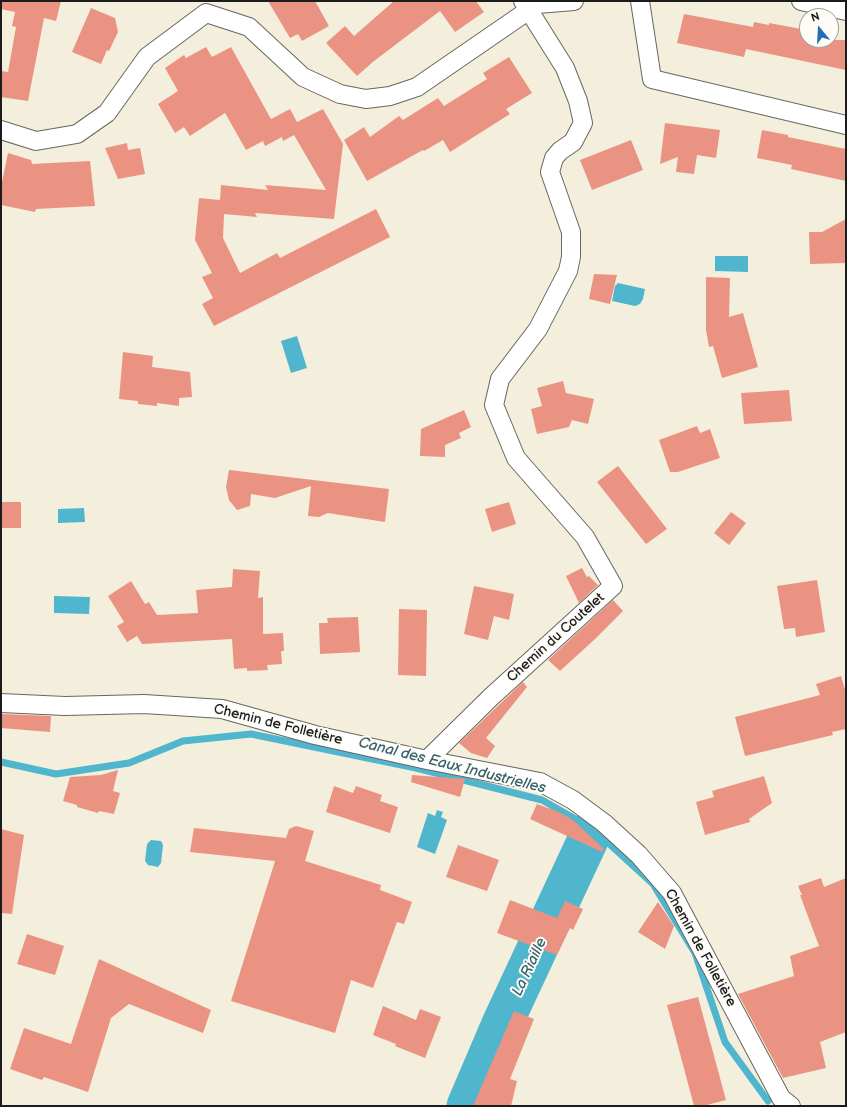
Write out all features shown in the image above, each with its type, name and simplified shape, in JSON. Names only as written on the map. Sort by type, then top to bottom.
[{"type":"street","points":[[1,130],[36,140],[77,134],[107,113],[147,57],[206,13],[249,27],[303,77],[340,94],[366,99],[390,96],[417,87],[527,4],[574,1]]},
{"type":"street","points":[[640,1],[652,79],[846,125]]},
{"type":"street","points":[[801,1],[846,11]]},
{"type":"street","name":"Chemin du Coutelet","points":[[427,760],[491,697],[613,586],[585,537],[516,458],[494,405],[500,379],[538,329],[568,271],[571,257],[571,232],[550,172],[554,158],[560,151],[573,142],[583,123],[578,101],[566,68],[527,4]]},
{"type":"street","name":"Chemin de Folletière","points":[[1,703],[65,706],[144,704],[222,709],[315,735],[427,760],[540,782],[573,800],[604,823],[639,855],[672,894],[781,1098],[791,1106]]},
{"type":"water","points":[[715,256],[748,256],[748,272],[715,271]]},
{"type":"water","points":[[618,283],[645,289],[643,299],[640,304],[635,306],[612,301],[615,286]]},
{"type":"water","points":[[297,336],[307,368],[291,373],[281,341]]},
{"type":"water","points":[[84,508],[85,522],[58,523],[58,509]]},
{"type":"water","points":[[54,596],[90,597],[89,614],[54,613]]},
{"type":"water","points":[[437,810],[443,812],[441,817],[447,820],[435,854],[417,847],[428,813],[435,816]]},
{"type":"water","points":[[151,840],[161,841],[163,845],[161,863],[158,867],[148,865],[145,861],[147,844]]},
{"type":"building","points":[[2,1],[61,1],[56,21],[44,18],[28,101],[1,97],[1,71],[8,72],[16,27],[12,26],[15,12],[1,9]]},
{"type":"building","points":[[268,1],[315,1],[329,26],[302,41],[298,34],[290,38]]},
{"type":"building","points":[[394,1],[476,1],[484,12],[455,32],[440,11],[374,61],[357,76],[326,43],[345,26],[354,36]]},
{"type":"building","points":[[91,8],[115,18],[118,32],[109,51],[107,50],[101,64],[72,52]]},
{"type":"building","points":[[684,14],[753,27],[754,22],[769,25],[769,23],[799,29],[799,48],[839,48],[839,40],[846,40],[846,70],[746,49],[744,57],[677,43]]},
{"type":"building","points":[[206,47],[212,57],[231,47],[271,119],[290,109],[297,122],[323,109],[343,144],[334,219],[255,213],[257,217],[224,214],[223,238],[240,273],[277,253],[280,258],[376,209],[390,237],[214,326],[202,304],[213,298],[202,277],[212,273],[195,240],[199,198],[220,200],[221,185],[268,190],[265,185],[326,190],[294,135],[283,141],[282,137],[265,146],[263,141],[246,150],[225,113],[190,136],[184,127],[175,133],[158,104],[178,91],[165,68],[184,55],[186,58]]},
{"type":"building","points":[[509,57],[532,93],[506,109],[510,114],[450,152],[443,140],[367,181],[344,140],[364,127],[370,137],[399,116],[403,120],[438,98],[444,106],[487,79],[483,73]]},
{"type":"building","points":[[665,123],[720,130],[716,158],[697,155],[694,174],[676,172],[678,157],[660,164]]},
{"type":"building","points":[[762,130],[846,149],[846,181],[791,169],[792,165],[757,158]]},
{"type":"building","points":[[631,140],[643,170],[592,190],[580,160]]},
{"type":"building","points":[[127,143],[128,150],[140,148],[145,174],[118,179],[105,148]]},
{"type":"building","points":[[8,153],[31,160],[32,164],[90,161],[95,206],[36,209],[35,212],[1,205],[1,187]]},
{"type":"building","points":[[846,219],[846,263],[810,264],[809,232],[822,232]]},
{"type":"building","points":[[594,274],[617,275],[610,304],[589,299]]},
{"type":"building","points":[[706,277],[730,278],[729,317],[743,313],[758,367],[722,378],[713,346],[709,347],[706,330]]},
{"type":"building","points":[[123,352],[153,356],[152,367],[190,372],[192,397],[179,398],[179,406],[157,403],[157,406],[138,404],[138,401],[119,399]]},
{"type":"building","points":[[563,381],[566,393],[594,399],[588,424],[572,420],[569,427],[537,434],[531,409],[542,406],[537,388]]},
{"type":"building","points":[[789,390],[792,421],[744,424],[741,393]]},
{"type":"building","points":[[464,410],[471,427],[459,433],[461,438],[445,445],[445,457],[420,456],[421,429]]},
{"type":"building","points":[[697,426],[700,433],[710,429],[720,458],[678,472],[670,472],[659,440]]},
{"type":"building","points":[[618,466],[667,529],[646,544],[597,482]]},
{"type":"building","points":[[229,470],[389,489],[385,522],[328,513],[319,517],[308,516],[311,486],[275,498],[251,494],[250,506],[237,510],[229,500],[226,487]]},
{"type":"building","points":[[1,502],[21,502],[21,528],[1,528]]},
{"type":"building","points":[[509,502],[516,524],[492,532],[485,509]]},
{"type":"building","points":[[731,512],[746,523],[729,545],[714,533]]},
{"type":"building","points":[[582,568],[587,577],[589,576],[598,585],[579,603],[566,576]]},
{"type":"building","points":[[233,569],[260,571],[258,598],[263,597],[263,634],[283,633],[284,651],[281,651],[282,664],[267,665],[268,670],[247,671],[247,668],[234,669],[232,639],[142,644],[137,636],[127,642],[117,626],[124,622],[108,596],[131,581],[145,604],[149,602],[157,615],[198,613],[196,590],[232,587]]},
{"type":"building","points":[[817,580],[825,632],[796,637],[795,628],[784,629],[777,586]]},
{"type":"building","points":[[474,586],[514,594],[509,620],[494,616],[488,640],[464,634]]},
{"type":"building","points":[[613,600],[623,611],[560,671],[548,660]]},
{"type":"building","points":[[399,609],[427,610],[426,676],[398,675]]},
{"type":"building","points":[[358,617],[360,652],[320,654],[319,623],[328,623],[327,618]]},
{"type":"building","points":[[841,676],[846,693],[846,729],[832,732],[833,735],[745,756],[735,717],[820,695],[816,684]]},
{"type":"building","points":[[523,682],[527,687],[486,738],[495,746],[487,758],[471,753],[459,743]]},
{"type":"building","points":[[1,714],[51,716],[50,732],[1,728]]},
{"type":"building","points":[[118,770],[113,791],[120,793],[114,814],[99,811],[98,813],[63,801],[70,777],[101,775]]},
{"type":"building","points":[[412,775],[465,779],[460,797],[411,782]]},
{"type":"building","points":[[764,776],[772,803],[749,819],[750,822],[705,835],[696,802],[714,797],[712,791]]},
{"type":"building","points":[[334,786],[353,793],[356,786],[382,795],[380,801],[398,807],[390,833],[326,812]]},
{"type":"building","points":[[537,804],[559,812],[573,820],[604,849],[602,852],[530,819]]},
{"type":"building","points":[[296,826],[314,831],[305,861],[381,885],[380,890],[412,902],[404,924],[397,922],[373,988],[351,980],[335,1033],[231,1001],[275,861],[190,852],[194,828],[286,838],[289,829]]},
{"type":"building","points":[[1,829],[24,835],[12,914],[1,913]]},
{"type":"building","points":[[458,845],[499,860],[487,891],[446,877]]},
{"type":"building","points":[[821,878],[824,887],[846,878],[846,1032],[820,1042],[826,1068],[783,1078],[738,994],[794,976],[790,956],[819,946],[798,886]]},
{"type":"building","points":[[510,900],[557,918],[565,901],[583,909],[573,930],[570,928],[557,955],[497,933]]},
{"type":"building","points":[[658,902],[674,926],[665,949],[638,932]]},
{"type":"building","points":[[27,934],[64,946],[55,975],[17,964]]},
{"type":"building","points":[[99,959],[211,1010],[203,1033],[129,1004],[111,1018],[88,1092],[44,1077],[42,1080],[10,1069],[24,1028],[71,1044]]},
{"type":"building","points":[[698,997],[726,1100],[703,1106],[694,1106],[667,1005]]},
{"type":"building","points":[[383,1006],[416,1020],[420,1009],[441,1017],[425,1058],[373,1035]]},
{"type":"building","points":[[514,1011],[534,1019],[510,1079],[517,1081],[511,1106],[473,1106]]},
{"type":"waterway","name":"Canal des Eaux Industrielles","points":[[1,762],[56,774],[129,763],[183,741],[251,734],[416,768],[542,800],[593,829],[653,884],[695,953],[725,1042],[768,1101]]},
{"type":"waterway","name":"La Riaille","points":[[467,1106],[502,1024],[593,829]]}]
